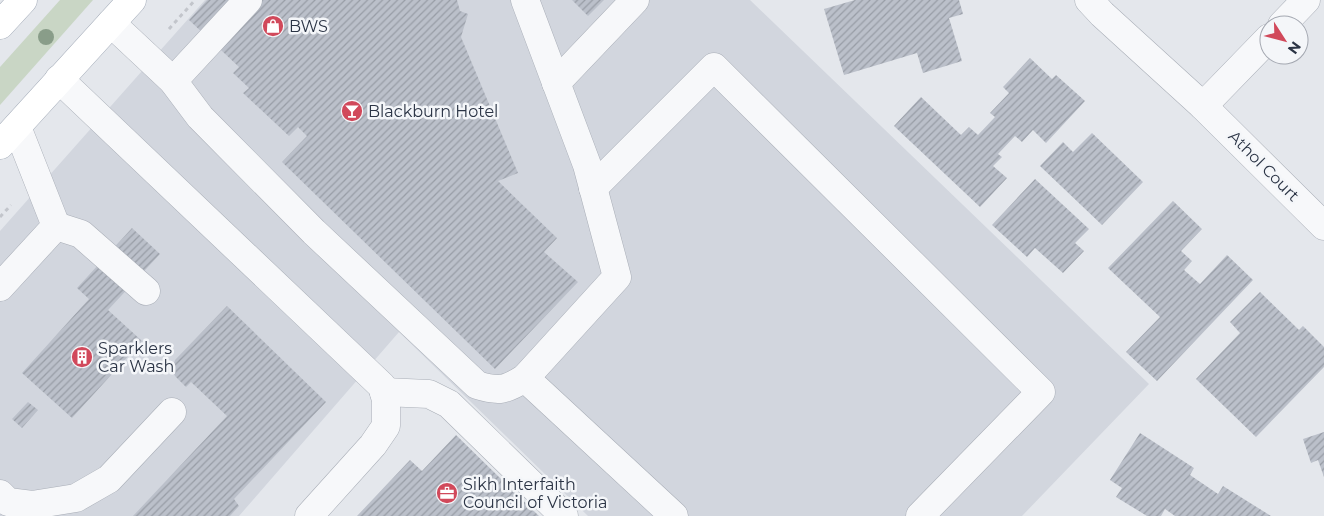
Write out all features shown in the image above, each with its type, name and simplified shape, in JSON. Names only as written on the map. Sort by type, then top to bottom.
[{"type":"main road","points":[[0,25],[23,0]]},
{"type":"main road","points":[[8,136],[132,0]]},
{"type":"street","points":[[173,81],[248,0]]},
{"type":"street","points":[[111,23],[173,81],[200,118],[314,232],[466,375],[478,385],[495,390],[512,386],[525,378],[617,277],[587,165],[525,0]]},
{"type":"street","points":[[556,82],[635,0]]},
{"type":"street","name":"Athol Court","points":[[1089,0],[1203,106],[1324,226]]},
{"type":"street","points":[[1292,15],[1306,0]]},
{"type":"street","points":[[1203,106],[1259,48]]},
{"type":"street","points":[[593,188],[714,67],[1041,392],[920,516]]},
{"type":"street","points":[[59,79],[382,386],[386,400],[386,426],[373,446],[309,516]]},
{"type":"street","points":[[8,136],[56,226],[81,234],[146,291]]},
{"type":"street","points":[[0,287],[56,226]]},
{"type":"street","points":[[525,378],[674,516]]},
{"type":"street","points":[[384,392],[429,394],[449,404],[564,516]]},
{"type":"street","points":[[0,494],[8,502],[32,505],[76,498],[109,479],[172,412]]},
{"type":"shaded area","points":[[205,0],[750,0],[1149,384],[1022,516],[588,516],[399,332],[239,516],[0,516],[0,231]]},
{"type":"green space","points":[[60,0],[93,0],[0,105],[0,67]]},
{"type":"building","points":[[207,0],[457,0],[460,11],[468,14],[461,37],[518,173],[498,181],[557,238],[544,252],[578,282],[495,369],[282,162],[307,136],[298,127],[289,136],[243,93],[249,88],[233,73],[239,67],[189,20]]},
{"type":"building","points":[[572,0],[604,0],[588,16]]},
{"type":"building","points":[[855,0],[959,0],[963,14],[949,18],[962,61],[923,73],[917,53],[844,75],[824,9]]},
{"type":"building","points":[[1030,58],[1052,79],[1056,75],[1085,101],[1046,143],[1033,130],[1022,142],[1015,136],[998,154],[1002,157],[993,166],[1007,178],[980,207],[894,126],[921,97],[961,135],[969,127],[978,135],[995,117],[990,113],[1009,93],[1003,87]]},
{"type":"building","points":[[1092,133],[1143,182],[1102,225],[1040,166],[1063,142],[1073,152]]},
{"type":"building","points":[[1035,179],[1089,229],[1075,243],[1084,251],[1063,273],[1035,248],[1027,257],[992,225]]},
{"type":"building","points":[[1173,201],[1202,229],[1181,251],[1192,261],[1184,270],[1200,284],[1227,255],[1253,280],[1157,381],[1126,352],[1160,317],[1108,268]]},
{"type":"building","name":"Sparklers Car Wash","points":[[132,228],[160,254],[108,310],[142,341],[72,418],[22,373],[89,299],[77,288]]},
{"type":"building","points":[[1260,292],[1299,330],[1303,326],[1324,347],[1324,367],[1256,437],[1196,379],[1240,333],[1230,322]]},
{"type":"building","points":[[227,306],[326,402],[234,499],[239,506],[230,516],[133,516],[227,416],[191,382],[186,387],[175,376],[172,369],[175,360]]},
{"type":"building","points":[[28,402],[38,410],[22,428],[12,419]]},
{"type":"building","points":[[1324,432],[1324,477],[1318,460],[1311,463],[1303,439]]},
{"type":"building","points":[[1140,433],[1194,468],[1190,475],[1218,494],[1223,486],[1271,516],[1175,516],[1165,509],[1161,516],[1147,516],[1116,497],[1122,488],[1110,480]]},
{"type":"building","name":"Sikh Interfaith Council of Victoria","points":[[456,435],[539,516],[357,516],[410,460],[422,471]]},
{"type":"place","name":"BWS","points":[[273,26]]},
{"type":"place","name":"Blackburn Hotel","points":[[352,111]]},
{"type":"place","name":"Sparklers Car Wash","points":[[82,357]]},
{"type":"place","name":"Sikh Interfaith Council of Victoria","points":[[447,493]]}]
